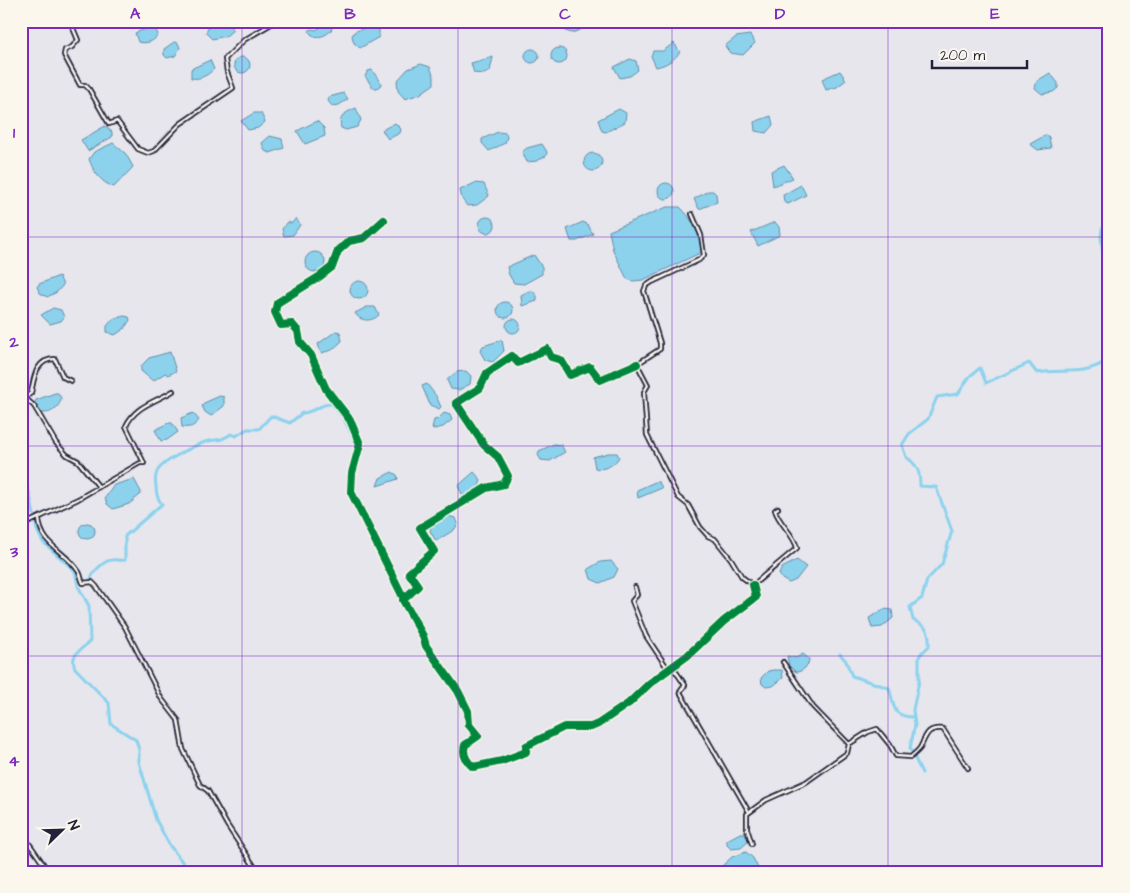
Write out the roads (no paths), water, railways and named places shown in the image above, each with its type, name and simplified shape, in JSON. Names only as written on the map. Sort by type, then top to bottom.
[{"type":"street","points":[[70,21],[78,40],[72,47],[65,50],[64,54],[80,85],[85,85],[89,89],[110,124],[117,121],[138,149],[148,153],[154,151],[180,124],[233,88],[227,72],[225,59],[244,40],[273,23]]},
{"type":"street","points":[[404,599],[418,586],[409,572],[434,551],[420,528],[486,488],[504,484],[508,476],[498,457],[484,445],[456,403],[480,388],[487,373],[512,356],[518,362],[547,349],[551,357],[560,360],[570,375],[590,367],[600,380],[637,364],[660,349],[656,326],[644,291],[646,286],[699,260],[704,254],[701,235],[692,214]]},
{"type":"street","points":[[384,220],[364,238],[349,241],[338,252],[332,267],[277,303],[275,312],[282,325],[292,324],[298,331],[300,342],[311,355],[326,389],[350,420],[361,447],[352,473],[351,492],[426,646],[458,691],[468,711],[469,725],[478,736],[464,744],[463,750],[467,761],[473,767],[518,756],[526,752],[526,746],[564,728],[591,728],[598,724],[629,703],[668,669],[687,656],[696,645],[729,617],[756,597],[753,585],[742,577],[731,559],[714,539],[708,536],[700,527],[688,505],[678,497],[647,435],[644,392],[648,385],[637,364]]},
{"type":"street","points":[[25,398],[31,393],[33,374],[40,365],[51,358],[55,359],[63,378],[71,381]]},
{"type":"street","points":[[21,391],[25,398],[34,406],[56,443],[78,462],[99,487]]},
{"type":"street","points":[[21,526],[39,520],[140,463],[144,463],[126,426],[130,418],[144,405],[173,391]]},
{"type":"street","points":[[753,585],[797,548],[796,541],[776,516],[775,510],[778,508]]},
{"type":"street","points":[[39,520],[39,528],[43,538],[76,569],[83,583],[92,582],[96,586],[125,627],[161,698],[178,720],[183,749],[200,785],[208,791],[227,825],[258,872]]},
{"type":"street","points":[[635,586],[637,595],[632,601],[642,628],[668,669]]},
{"type":"street","points":[[752,844],[747,829],[747,814],[749,812],[766,800],[812,778],[847,753],[848,744],[813,707],[783,662]]},
{"type":"street","points":[[672,666],[685,685],[680,692],[686,704],[705,732],[749,812]]},
{"type":"street","points":[[848,744],[877,729],[896,756],[912,756],[920,748],[926,735],[937,728],[943,729],[968,768]]},
{"type":"street","points":[[21,832],[49,872]]},
{"type":"water","points":[[559,21],[586,22],[585,28],[572,33],[565,31]]},
{"type":"water","points":[[218,22],[227,22],[233,30],[226,36],[212,39],[206,33],[208,28]]},
{"type":"water","points":[[329,22],[332,29],[325,35],[316,37],[309,31],[311,29],[316,30]]},
{"type":"water","points":[[153,26],[158,34],[155,39],[144,43],[138,42],[135,33]]},
{"type":"water","points":[[369,26],[376,26],[379,29],[379,37],[360,48],[354,43],[352,36],[354,32]]},
{"type":"water","points":[[750,35],[755,43],[743,55],[730,53],[725,46],[736,37]]},
{"type":"water","points":[[174,42],[178,43],[180,48],[175,56],[167,58],[164,55],[164,49]]},
{"type":"water","points":[[674,43],[680,52],[670,62],[656,67],[651,56],[653,51],[663,51]]},
{"type":"water","points":[[559,48],[565,50],[567,56],[565,62],[559,64],[553,62],[551,56],[553,50]]},
{"type":"water","points":[[529,49],[535,49],[539,56],[535,63],[529,63],[525,59],[525,53]]},
{"type":"water","points":[[242,57],[248,59],[250,65],[248,71],[242,73],[236,71],[234,65],[236,59]]},
{"type":"water","points":[[493,57],[490,71],[484,74],[474,73],[471,63]]},
{"type":"water","points":[[630,59],[636,61],[638,70],[630,76],[620,78],[614,67]]},
{"type":"water","points":[[210,60],[214,69],[204,76],[191,78],[191,69]]},
{"type":"water","points":[[421,64],[430,67],[434,77],[434,84],[420,94],[405,99],[398,91],[397,81],[408,69]]},
{"type":"water","points":[[372,70],[382,84],[377,88],[373,88],[365,76],[368,71]]},
{"type":"water","points":[[840,71],[846,80],[837,87],[826,90],[822,79]]},
{"type":"water","points":[[1050,73],[1058,83],[1058,88],[1053,92],[1042,94],[1035,88],[1037,81]]},
{"type":"water","points":[[344,93],[348,99],[339,105],[332,106],[328,101],[329,97]]},
{"type":"water","points":[[356,108],[361,120],[357,127],[346,130],[341,128],[342,117]]},
{"type":"water","points":[[619,109],[626,113],[625,122],[606,132],[602,131],[598,120]]},
{"type":"water","points":[[254,113],[261,113],[265,122],[258,128],[248,130],[241,121]]},
{"type":"water","points":[[771,116],[773,125],[766,133],[755,131],[754,122]]},
{"type":"water","points":[[317,121],[324,128],[325,136],[305,144],[297,131]]},
{"type":"water","points":[[395,123],[401,129],[400,133],[388,139],[382,130]]},
{"type":"water","points":[[105,126],[112,132],[112,137],[88,151],[81,140]]},
{"type":"water","points":[[498,132],[506,133],[505,143],[489,151],[482,143],[482,139]]},
{"type":"water","points":[[1046,135],[1049,137],[1051,148],[1038,150],[1030,144]]},
{"type":"water","points":[[270,136],[282,139],[284,148],[270,153],[265,151],[262,143]]},
{"type":"water","points":[[113,143],[126,154],[133,167],[114,187],[105,183],[98,176],[89,159],[94,152]]},
{"type":"water","points":[[542,144],[547,152],[546,156],[537,161],[527,162],[522,152],[527,148]]},
{"type":"water","points":[[593,153],[599,156],[602,162],[599,168],[593,171],[587,168],[584,162],[587,156]]},
{"type":"water","points":[[784,165],[793,178],[773,186],[771,171]]},
{"type":"water","points":[[475,183],[484,184],[489,196],[477,205],[467,206],[462,199],[460,190]]},
{"type":"water","points":[[663,183],[669,183],[674,188],[672,197],[663,199],[658,194],[658,188]]},
{"type":"water","points":[[801,185],[806,195],[788,204],[784,202],[783,195]]},
{"type":"water","points":[[708,191],[713,191],[716,194],[717,202],[699,209],[694,199]]},
{"type":"water","points":[[667,207],[680,207],[689,217],[698,233],[702,252],[643,280],[633,281],[627,279],[613,250],[609,231]]},
{"type":"water","points":[[487,217],[493,219],[495,225],[493,231],[487,233],[481,231],[479,225],[481,219]]},
{"type":"water","points":[[296,218],[300,225],[293,235],[284,236],[282,229],[288,222],[292,223]]},
{"type":"water","points":[[583,222],[588,225],[593,234],[577,241],[571,241],[567,229]]},
{"type":"water","points":[[775,222],[779,227],[780,235],[758,246],[751,232]]},
{"type":"water","points":[[315,252],[322,255],[325,262],[322,269],[315,272],[308,269],[305,262],[308,255]]},
{"type":"water","points":[[534,255],[542,267],[542,274],[524,284],[514,283],[507,267]]},
{"type":"water","points":[[59,276],[63,285],[57,292],[47,297],[40,293],[37,287],[39,284]]},
{"type":"water","points":[[359,281],[365,284],[368,290],[365,296],[359,299],[353,296],[350,290],[353,284]]},
{"type":"water","points":[[533,291],[537,296],[537,301],[522,306],[521,295]]},
{"type":"water","points":[[505,302],[511,304],[513,310],[511,316],[505,318],[499,316],[497,310],[499,304]]},
{"type":"water","points":[[367,307],[375,307],[379,315],[373,319],[366,320],[357,316],[355,313]]},
{"type":"water","points":[[53,308],[61,310],[64,317],[61,321],[50,324],[41,315]]},
{"type":"water","points":[[124,316],[129,317],[130,320],[124,329],[115,335],[107,332],[107,326],[113,319]]},
{"type":"water","points":[[510,319],[516,319],[520,326],[516,333],[510,333],[506,329],[506,323]]},
{"type":"water","points":[[336,331],[340,332],[342,341],[332,350],[321,353],[318,344]]},
{"type":"water","points":[[502,340],[504,351],[493,362],[485,360],[480,351],[483,346]]},
{"type":"water","points":[[170,352],[176,371],[168,375],[165,373],[153,381],[141,371],[141,366],[149,358]]},
{"type":"water","points":[[466,371],[471,376],[470,384],[459,390],[451,389],[447,380],[456,372]]},
{"type":"water","points":[[427,384],[436,396],[441,407],[439,409],[430,405],[422,386]]},
{"type":"water","points":[[58,393],[61,398],[59,405],[50,412],[39,412],[34,404],[36,400]]},
{"type":"water","points":[[220,396],[224,397],[224,406],[211,416],[205,412],[202,406],[206,402]]},
{"type":"water","points":[[193,413],[199,420],[192,426],[182,427],[181,418]]},
{"type":"water","points":[[444,413],[450,415],[452,420],[443,427],[432,428],[434,420]]},
{"type":"water","points":[[168,423],[172,423],[178,432],[167,440],[161,441],[155,430]]},
{"type":"water","points":[[554,444],[561,445],[565,452],[550,461],[541,460],[538,455],[539,451]]},
{"type":"water","points":[[617,453],[619,457],[615,463],[602,469],[595,468],[593,457]]},
{"type":"water","points":[[392,472],[397,475],[398,479],[377,486],[380,478]]},
{"type":"water","points":[[474,472],[481,480],[480,483],[476,491],[465,496],[458,486]]},
{"type":"water","points":[[134,479],[141,492],[140,495],[129,504],[113,509],[107,504],[105,498],[114,485]]},
{"type":"water","points":[[659,482],[662,488],[638,498],[637,490]]},
{"type":"water","points":[[447,516],[456,518],[458,524],[454,530],[436,541],[430,531],[431,527]]},
{"type":"water","points":[[84,523],[90,523],[95,528],[93,537],[84,539],[79,534],[79,528]]},
{"type":"water","points":[[797,560],[806,567],[796,580],[789,583],[782,579],[779,574],[782,568]]},
{"type":"water","points":[[611,561],[618,569],[614,577],[600,583],[591,579],[588,569],[600,562]]},
{"type":"water","points":[[885,609],[892,610],[893,618],[882,627],[872,628],[869,618]]},
{"type":"water","points":[[803,654],[809,659],[808,664],[803,670],[796,672],[789,666],[787,656],[796,658]]},
{"type":"water","points":[[782,670],[783,678],[773,686],[766,687],[762,684],[761,678],[768,671]]},
{"type":"water","points":[[740,833],[744,833],[749,841],[741,848],[731,849],[727,845],[727,840]]},
{"type":"water","points":[[746,852],[753,858],[760,872],[723,872],[723,865],[732,857]]},
{"type":"waterway","points":[[1109,220],[1102,229],[1101,238],[1109,298]]},
{"type":"waterway","points":[[922,653],[929,646],[928,633],[922,625],[913,620],[910,607],[922,598],[927,580],[942,564],[952,531],[936,487],[920,486],[918,469],[906,457],[902,445],[909,434],[928,419],[937,397],[958,394],[970,376],[980,368],[986,383],[1029,363],[1037,373],[1083,370],[1100,365],[1109,359]]},
{"type":"waterway","points":[[91,579],[96,570],[106,562],[125,560],[125,536],[162,504],[156,491],[156,474],[158,470],[173,458],[205,442],[220,439],[231,434],[236,436],[247,429],[259,429],[271,416],[290,423],[302,413],[332,404],[344,419],[357,446],[352,461]]},
{"type":"waterway","points":[[22,472],[30,495],[37,530],[43,542],[75,571],[78,586],[89,606],[90,641],[75,656],[75,668],[109,703],[111,724],[136,740],[139,750],[139,762],[156,820],[170,846],[190,872]]},
{"type":"waterway","points":[[922,652],[919,657],[919,681],[913,710],[915,725],[910,748],[922,773]]},
{"type":"waterway","points":[[840,654],[846,661],[852,676],[889,688],[897,712],[901,715],[914,717]]}]
